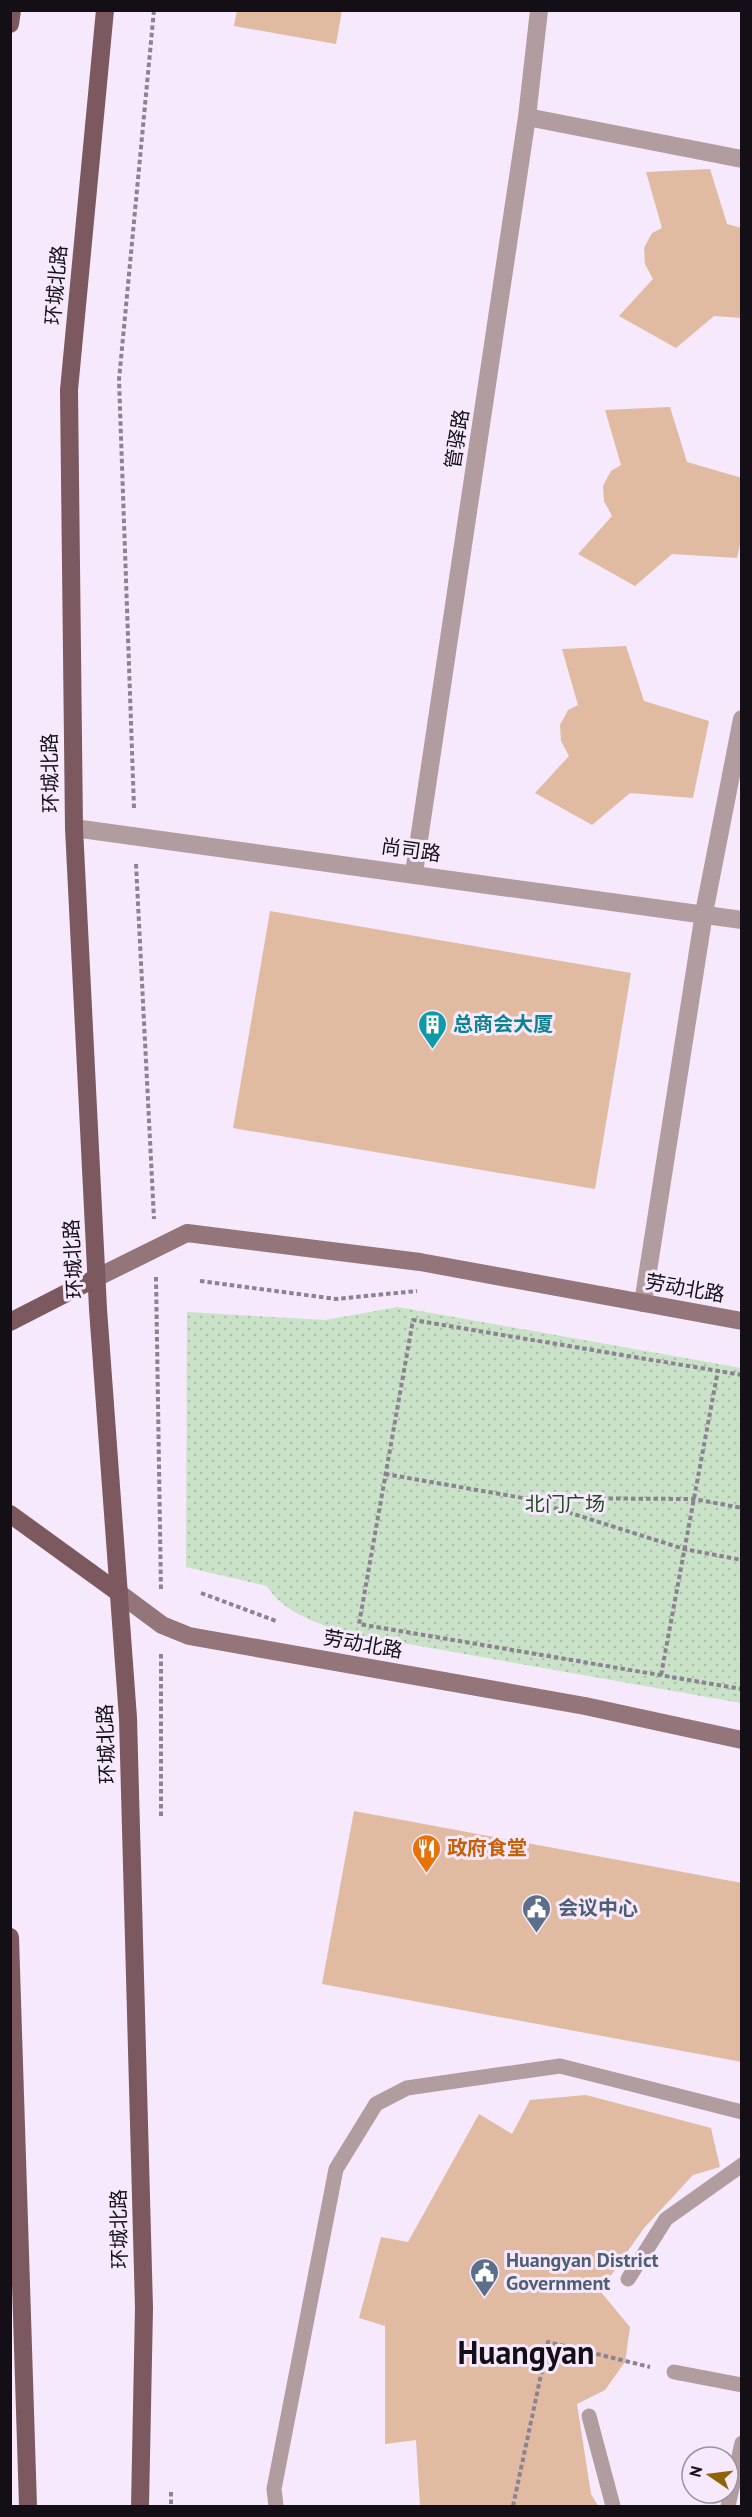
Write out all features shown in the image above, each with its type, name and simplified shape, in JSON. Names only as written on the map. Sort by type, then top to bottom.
[{"type":"main road","points":[[10,24],[12,10]]},
{"type":"main road","name":"环城北路","points":[[105,10],[69,390],[74,828],[96,1278],[128,1718],[144,2308],[140,2506]]},
{"type":"main road","name":"劳动北路","points":[[96,1278],[187,1233],[420,1262],[741,1321]]},
{"type":"main road","points":[[10,1322],[96,1278]]},
{"type":"main road","name":"劳动北路","points":[[10,1514],[162,1624],[189,1636],[585,1706],[741,1740]]},
{"type":"main road","points":[[10,1937],[28,2506]]},
{"type":"street","name":"管驿路","points":[[414,873],[527,117],[539,10]]},
{"type":"street","points":[[527,117],[741,159]]},
{"type":"street","points":[[643,1303],[704,913],[741,719]]},
{"type":"street","name":"尚司路","points":[[74,828],[414,873],[741,920]]},
{"type":"lane","points":[[276,2506],[274,2489],[336,2169],[376,2104],[407,2088],[560,2066],[741,2112]]},
{"type":"lane","points":[[628,2279],[666,2218],[736,2168]]},
{"type":"lane","points":[[674,2372],[741,2385]]},
{"type":"lane","points":[[589,2416],[613,2506]]},
{"type":"lane","points":[[728,2506],[741,2443]]},
{"type":"path","points":[[200,1281],[336,1299],[422,1291]]},
{"type":"path","points":[[741,1375],[413,1320],[359,1624],[741,1689]]},
{"type":"path","points":[[661,1675],[718,1370]]},
{"type":"path","points":[[385,1474],[522,1498],[684,1550],[741,1560]]},
{"type":"path","points":[[522,1498],[694,1499],[741,1508]]},
{"type":"path","points":[[513,2506],[548,2342],[674,2372]]},
{"type":"green space","name":"北门广场","points":[[398,1307],[741,1368],[741,1703],[341,1632],[290,1609],[281,1603],[267,1586],[186,1567],[187,1312],[325,1320]]},
{"type":"building","points":[[237,10],[342,10],[336,44],[234,26]]},
{"type":"building","points":[[710,169],[727,224],[742,228],[742,318],[714,316],[676,348],[619,316],[653,279],[645,264],[644,248],[652,233],[662,228],[646,172]]},
{"type":"building","points":[[670,407],[687,462],[742,478],[742,535],[737,558],[672,554],[635,586],[578,554],[612,516],[604,501],[603,486],[611,471],[621,465],[605,410]]},
{"type":"building","points":[[626,646],[644,701],[709,721],[693,798],[630,793],[592,825],[535,793],[569,756],[561,741],[560,725],[568,710],[578,705],[562,649]]},
{"type":"building","name":"总商会大厦","points":[[270,911],[631,973],[595,1189],[233,1128]]},
{"type":"building","name":"会议中心","points":[[354,1811],[742,1883],[742,2062],[322,1984]]},
{"type":"building","name":"Huangyan District Government","points":[[586,2095],[711,2128],[720,2167],[693,2175],[644,2228],[600,2291],[630,2327],[625,2362],[605,2390],[577,2404],[591,2494],[598,2506],[420,2506],[416,2440],[385,2444],[385,2326],[359,2318],[381,2237],[408,2242],[479,2114],[512,2134],[530,2100]]},
{"type":"place","name":"总商会大厦","points":[[432,1050]]},
{"type":"place","name":"政府食堂","points":[[426,1874]]},
{"type":"place","name":"会议中心","points":[[537,1934]]},
{"type":"place","name":"Huangyan District Government","points":[[485,2298]]},
{"type":"district","name":"Huangyan","points":[[526,2353]]}]
